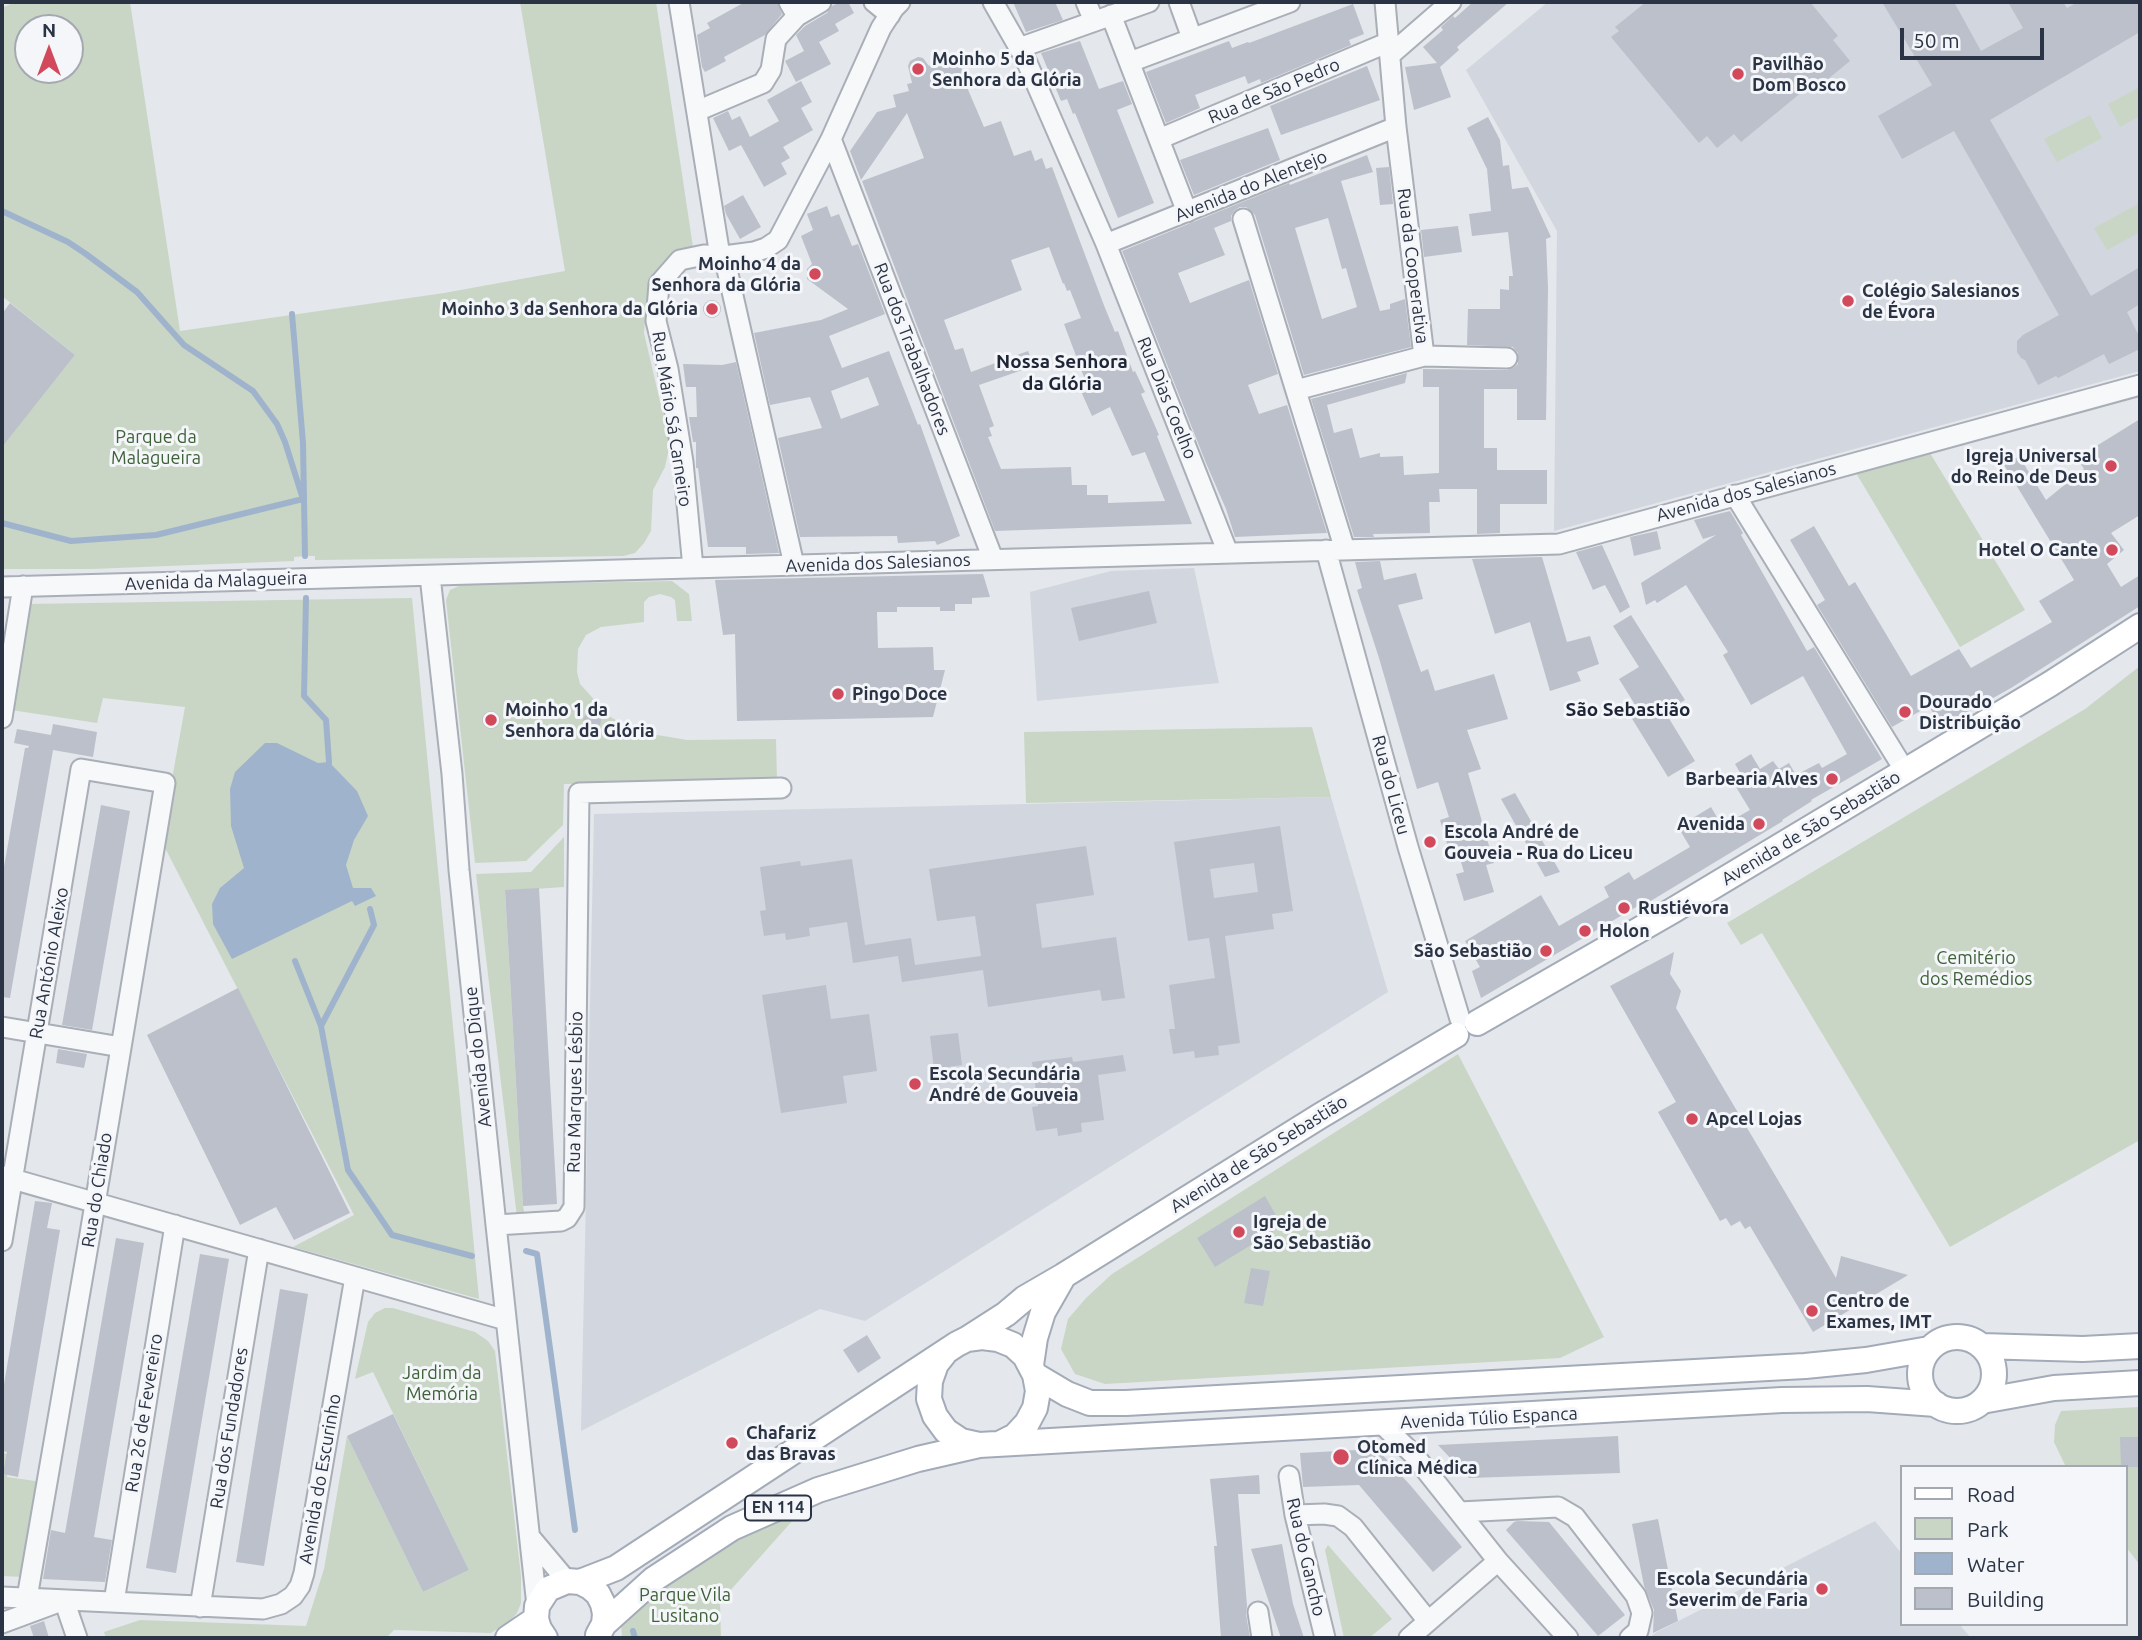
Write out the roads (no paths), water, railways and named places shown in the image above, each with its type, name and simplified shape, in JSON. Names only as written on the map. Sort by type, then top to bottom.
[{"type":"main road","name":"Avenida de São Sebastião","points":[[957,1345],[1006,1314],[1025,1298],[1464,1026],[1672,911],[2050,684],[2140,626]]},
{"type":"main road","name":"Avenida de São Sebastião","points":[[1033,1370],[1035,1338],[1043,1312],[1063,1276]]},
{"type":"main road","name":"Avenida Túlio Espanca","points":[[2140,1346],[2083,1349],[1981,1346],[1959,1337],[1947,1338],[1929,1349],[1866,1360],[1805,1366],[1090,1403],[1067,1394],[1033,1370],[1013,1346],[998,1339],[982,1337],[957,1345],[936,1364],[930,1381],[929,1399],[935,1416],[946,1431],[961,1441],[989,1444],[1794,1400],[1867,1399],[1936,1404],[1958,1411],[1969,1409],[1982,1401],[2054,1388],[2140,1383]]},
{"type":"main road","name":"EN 114","points":[[573,1582],[616,1568],[957,1345]]},
{"type":"main road","points":[[1981,1346],[1989,1356],[1993,1368],[1989,1392],[1982,1401]]},
{"type":"main road","points":[[1929,1349],[1922,1360],[1921,1384],[1927,1396],[1936,1404]]},
{"type":"main road","name":"Avenida Túlio Espanca","points":[[600,1631],[654,1580],[732,1528],[818,1490],[918,1459],[1015,1436],[1027,1423],[1035,1408],[1038,1391],[1033,1370]]},
{"type":"main road","name":"Avenida Túlio Espanca","points":[[573,1582],[590,1587],[598,1594],[605,1614],[600,1631]]},
{"type":"main road","points":[[508,1638],[540,1621],[548,1589],[573,1582]]},
{"type":"street","points":[[679,2],[716,256],[794,565]]},
{"type":"street","points":[[697,111],[763,83],[771,70],[776,39],[793,9],[821,2]]},
{"type":"street","points":[[874,2],[895,8]]},
{"type":"street","name":"Rua Dias Coelho","points":[[993,2],[1019,47],[1106,244],[1228,552]]},
{"type":"street","points":[[1086,2],[1102,18],[1130,62],[1187,212]]},
{"type":"street","points":[[1019,47],[1149,2]]},
{"type":"street","points":[[1178,2],[1192,38]]},
{"type":"street","points":[[1130,62],[1290,2]]},
{"type":"street","name":"Rua da Cooperativa","points":[[1296,390],[1424,356],[1396,127],[1385,2]]},
{"type":"street","name":"Rua de São Pedro","points":[[1159,139],[1389,49],[1451,2]]},
{"type":"street","name":"Rua Mário Sá Carneiro","points":[[692,568],[683,462],[668,369],[656,321],[659,284],[680,260],[754,252],[778,240],[831,139],[881,28],[895,8]]},
{"type":"street","name":"Avenida do Alentejo","points":[[1106,244],[1396,127]]},
{"type":"street","name":"Rua dos Trabalhadores","points":[[831,139],[993,559]]},
{"type":"street","name":"Rua do Liceu","points":[[1243,219],[1296,390],[1408,847],[1464,1026]]},
{"type":"street","points":[[1424,356],[1507,358]]},
{"type":"street","name":"Avenida dos Salesianos","points":[[430,576],[1559,544],[2140,385]]},
{"type":"street","points":[[1735,495],[1905,771]]},
{"type":"street","name":"Avenida da Malagueira","points":[[2,587],[430,576]]},
{"type":"street","name":"Avenida do Dique","points":[[430,576],[496,1225],[540,1621]]},
{"type":"street","points":[[2,718],[23,586]]},
{"type":"street","name":"Rua António Aleixo","points":[[2,1241],[7,1177],[37,1033],[81,769],[165,783]]},
{"type":"street","name":"Rua do Chiado","points":[[27,1598],[165,783]]},
{"type":"street","name":"Rua Marques Lésbio","points":[[496,1225],[561,1221],[567,1218],[574,1207],[579,793],[781,788]]},
{"type":"street","points":[[2,1027],[121,1048]]},
{"type":"street","points":[[7,1177],[506,1320]]},
{"type":"street","name":"Rua 26 de Fevereiro","points":[[114,1602],[175,1225]]},
{"type":"street","name":"Rua dos Fundadores","points":[[200,1607],[259,1249]]},
{"type":"street","name":"Avenida do Escurinho","points":[[2,1597],[263,1609],[281,1604],[293,1596],[300,1586],[355,1277]]},
{"type":"street","points":[[1414,1455],[1417,1432],[1437,1421]]},
{"type":"street","points":[[1382,1424],[1414,1455],[1499,1561],[1568,1638]]},
{"type":"street","name":"Rua do Gancho","points":[[1289,1476],[1295,1516],[1325,1638]]},
{"type":"street","points":[[1460,1512],[1558,1507],[1575,1517],[1636,1596],[1642,1613],[1638,1631],[1629,1638]]},
{"type":"street","points":[[1295,1516],[1338,1516],[1353,1527],[1428,1621]]},
{"type":"street","points":[[530,1537],[573,1582]]},
{"type":"street","points":[[1409,1638],[1499,1561]]},
{"type":"street","points":[[7,1638],[2,1623],[64,1600],[77,1638]]},
{"type":"street","points":[[1258,1612],[1262,1638]]},
{"type":"water","points":[[265,743],[277,743],[318,763],[329,762],[357,791],[368,816],[354,840],[346,865],[353,888],[371,888],[376,896],[355,906],[352,901],[232,959],[213,924],[212,904],[220,888],[244,868],[231,826],[230,789],[235,772]]},
{"type":"waterway","points":[[2,211],[68,242],[86,254],[137,292],[184,345],[253,391],[277,424],[303,499],[156,535],[71,541],[2,523]]},
{"type":"waterway","points":[[292,314],[303,443],[305,556]]},
{"type":"waterway","points":[[306,598],[304,696],[326,720],[328,769]]},
{"type":"waterway","points":[[321,1026],[374,925],[370,909]]},
{"type":"waterway","points":[[295,961],[321,1026],[348,1170],[392,1235],[472,1256]]},
{"type":"waterway","points":[[526,1251],[537,1254],[575,1530]]},
{"type":"waterway","points":[[633,1631],[635,1638]]},
{"type":"place","name":"Moinho 5 da Senhora da Glória","points":[[918,69]]},
{"type":"place","name":"Pavilhão Dom Bosco","points":[[1738,74]]},
{"type":"place","name":"Moinho 4 da Senhora da Glória","points":[[815,274]]},
{"type":"place","name":"Colégio Salesianos de Évora","points":[[1848,301]]},
{"type":"place","name":"Moinho 3 da Senhora da Glória","points":[[712,309]]},
{"type":"place","name":"Igreja Universal do Reino de Deus","points":[[2111,466]]},
{"type":"place","name":"Hotel O Cante","points":[[2112,550]]},
{"type":"place","name":"Pingo Doce","points":[[838,694]]},
{"type":"place","name":"Dourado Distribuição","points":[[1905,712]]},
{"type":"place","name":"Moinho 1 da Senhora da Glória","points":[[491,720]]},
{"type":"place","name":"Barbearia Alves","points":[[1832,779]]},
{"type":"place","name":"Avenida","points":[[1759,824]]},
{"type":"place","name":"Escola André de Gouveia - Rua do Liceu","points":[[1430,842]]},
{"type":"place","name":"Rustiévora","points":[[1624,908]]},
{"type":"place","name":"Holon","points":[[1585,931]]},
{"type":"place","name":"São Sebastião","points":[[1546,951]]},
{"type":"place","name":"Escola Secundária André de Gouveia","points":[[915,1084]]},
{"type":"place","name":"Apcel Lojas","points":[[1692,1119]]},
{"type":"place","name":"Igreja de São Sebastião","points":[[1239,1232]]},
{"type":"place","name":"Centro de Exames, IMT","points":[[1812,1311]]},
{"type":"place","name":"Chafariz das Bravas","points":[[732,1443]]},
{"type":"place","name":"Otomed Clínica Médica","points":[[1341,1457]]},
{"type":"place","name":"Escola Secundária Severim de Faria","points":[[1822,1589]]},
{"type":"district","name":"Nossa Senhora da Glória","points":[[1062,373]]},
{"type":"district","name":"São Sebastião","points":[[1628,710]]},
{"type":"park label","name":"Parque da Malagueira","points":[[156,447]]},
{"type":"park label","name":"Cemitério dos Remédios","points":[[1976,968]]},
{"type":"park label","name":"Jardim da Memória","points":[[442,1383]]},
{"type":"park label","name":"Parque Vila Lusitano","points":[[685,1605]]}]
